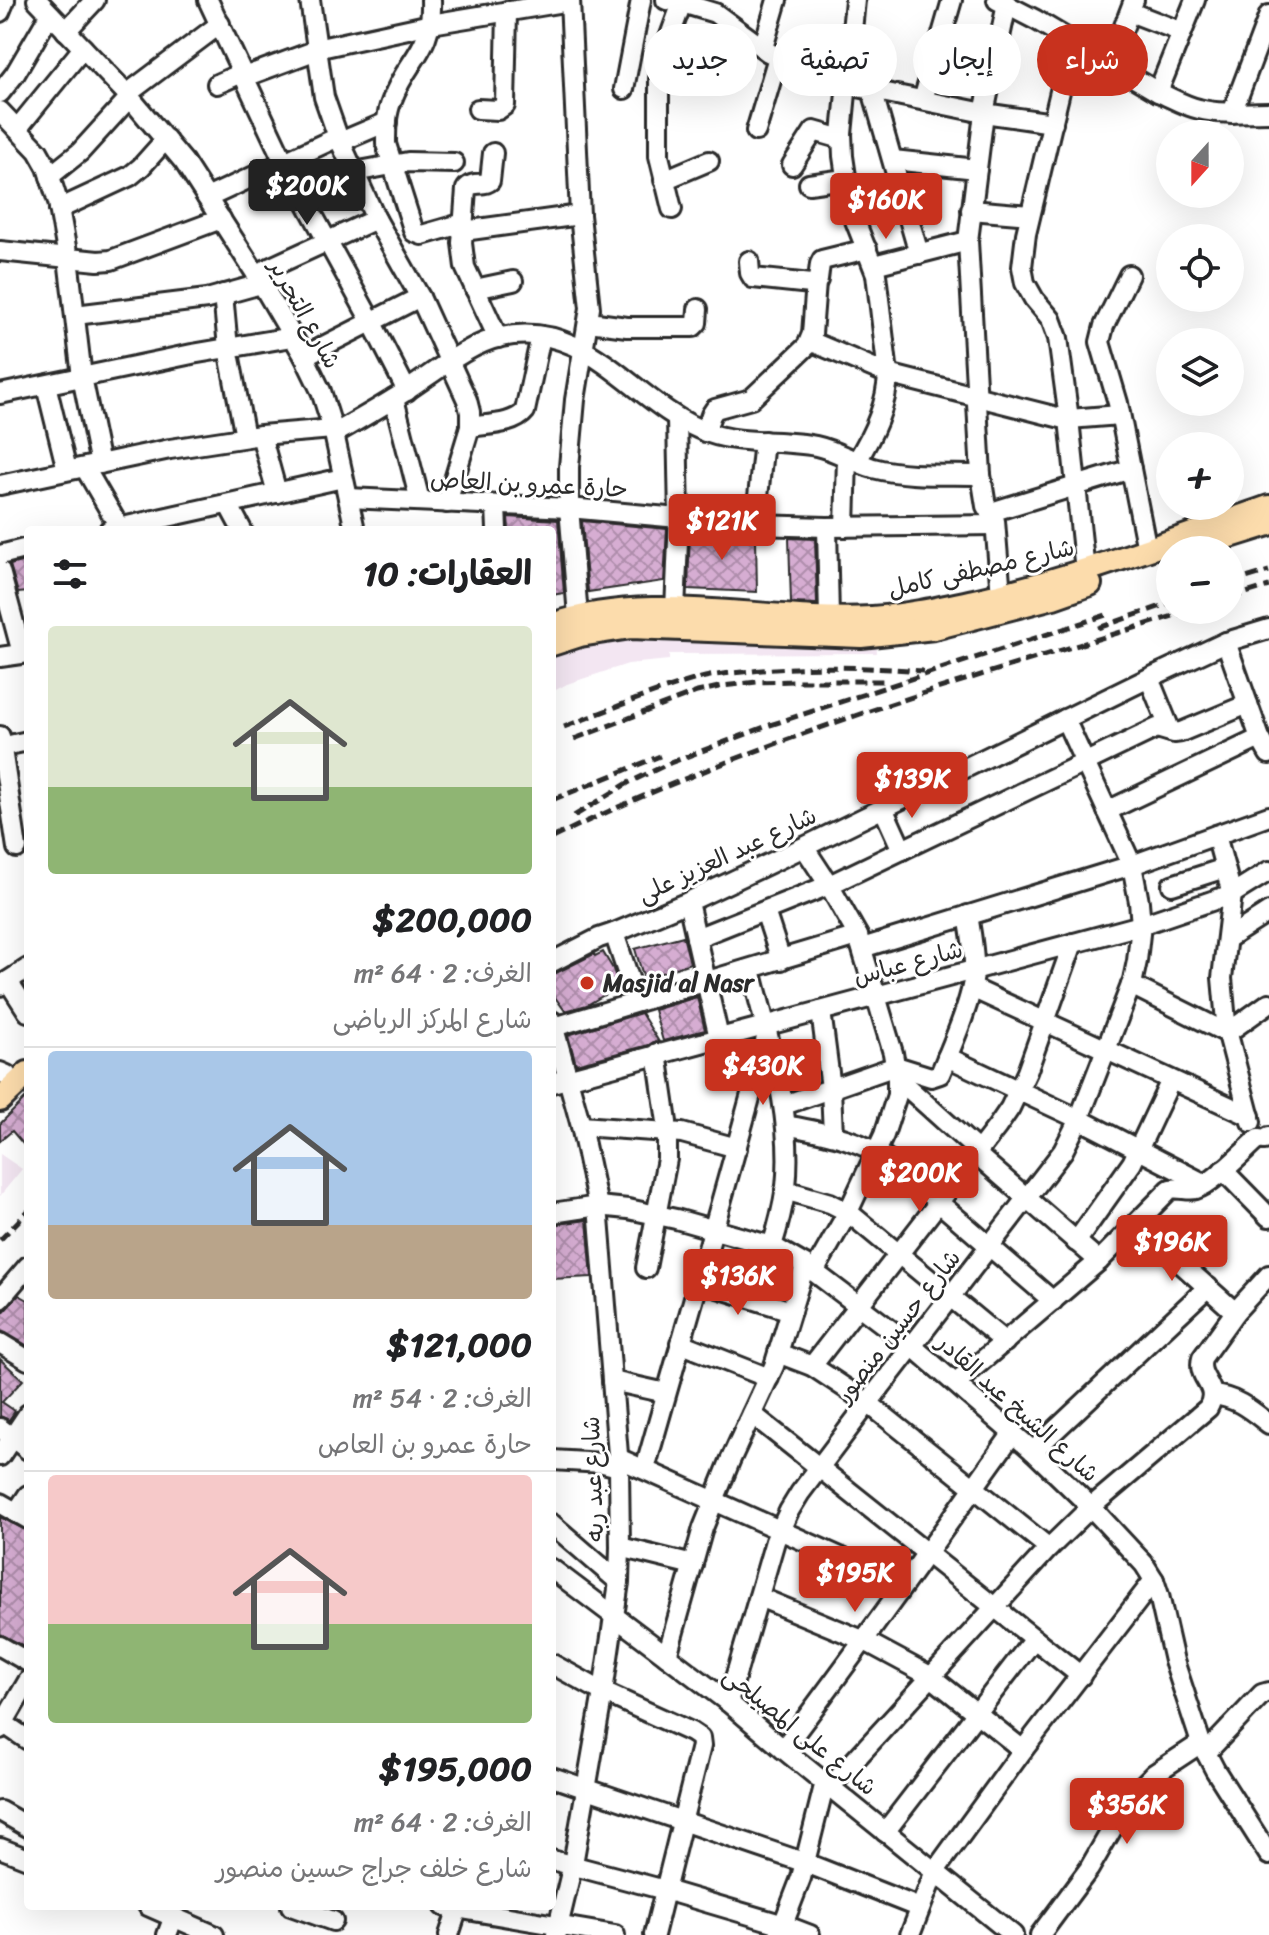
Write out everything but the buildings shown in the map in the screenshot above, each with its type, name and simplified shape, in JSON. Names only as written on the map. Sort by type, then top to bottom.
[{"type":"main road","name":"شارع مصطفى كامل","points":[[1213,536],[1269,507]]},
{"type":"main road","name":"شارع مصطفى كامل","points":[[556,624],[578,616],[626,610],[874,618],[1001,595],[1147,550],[1269,524]]},
{"type":"main road","name":"شارع مصطفى كامل","points":[[556,643],[580,635],[631,627],[861,636],[934,628],[1053,597],[1156,562]]},
{"type":"main road","points":[[0,1100],[9,1076],[24,1060]]},
{"type":"street","points":[[0,12],[5,0]]},
{"type":"street","points":[[66,31],[95,0]]},
{"type":"street","points":[[208,0],[284,162],[371,321],[400,395],[420,501]]},
{"type":"street","points":[[310,0],[324,97],[339,139],[376,219],[420,297],[467,400],[470,427],[447,503]]},
{"type":"street","points":[[431,0],[431,24],[423,48],[398,86],[387,122],[386,144],[414,232],[422,235],[463,227],[580,215]]},
{"type":"street","points":[[217,84],[318,49],[431,24],[568,0],[580,215],[589,295],[589,322],[571,444],[569,508],[578,616]]},
{"type":"street","points":[[624,89],[641,0]]},
{"type":"street","points":[[756,131],[771,53],[777,0]]},
{"type":"street","points":[[853,24],[855,0]]},
{"type":"street","points":[[923,100],[952,0]]},
{"type":"street","points":[[1158,92],[1195,0]]},
{"type":"street","points":[[672,209],[659,156],[659,79],[677,1],[715,13],[771,53]]},
{"type":"street","points":[[1001,595],[993,519],[986,506],[981,475],[968,241],[984,113],[1007,2],[1044,24]]},
{"type":"street","points":[[1132,6],[1182,32]]},
{"type":"street","points":[[0,93],[15,74],[44,7]]},
{"type":"street","name":"شارع التحرير","points":[[44,7],[166,139],[259,279],[321,391],[354,526]]},
{"type":"street","points":[[478,109],[498,110],[505,105],[507,11]]},
{"type":"street","points":[[1232,113],[1269,15]]},
{"type":"street","points":[[50,176],[80,152],[129,96],[220,24]]},
{"type":"street","points":[[17,129],[83,48]]},
{"type":"street","points":[[1148,86],[1200,110],[1269,112]]},
{"type":"street","points":[[897,95],[1053,123]]},
{"type":"street","points":[[829,618],[836,527],[852,460],[865,448],[879,418],[888,386],[870,257],[854,218],[845,179],[842,139],[847,96]]},
{"type":"street","points":[[874,96],[919,254]]},
{"type":"street","points":[[1059,96],[1022,250],[1022,267],[1025,283],[1056,328],[1085,571]]},
{"type":"street","points":[[0,111],[38,151],[50,176],[59,209],[82,377],[84,467]]},
{"type":"street","points":[[207,198],[284,162],[387,122]]},
{"type":"street","points":[[792,165],[814,131],[842,139]]},
{"type":"street","points":[[59,209],[130,176],[166,139]]},
{"type":"street","points":[[493,153],[490,181],[473,184],[466,189],[463,255],[469,279],[498,338]]},
{"type":"street","points":[[893,160],[977,169]]},
{"type":"street","points":[[354,172],[423,161],[454,163]]},
{"type":"street","points":[[664,180],[709,161]]},
{"type":"street","points":[[809,184],[845,179]]},
{"type":"street","points":[[971,210],[1030,215]]},
{"type":"street","points":[[0,251],[111,260],[221,219]]},
{"type":"street","points":[[75,315],[207,299],[223,294],[376,219]]},
{"type":"street","points":[[705,432],[713,411],[751,399],[804,350],[810,341],[816,282],[822,260],[919,254],[968,241]]},
{"type":"street","points":[[749,261],[750,273],[756,279],[816,282]]},
{"type":"street","points":[[1129,275],[1104,326],[1100,342],[1120,415],[1147,550]]},
{"type":"street","points":[[475,289],[513,281]]},
{"type":"street","points":[[223,294],[228,348],[253,436],[277,493]]},
{"type":"street","points":[[304,356],[420,297]]},
{"type":"street","points":[[589,322],[627,327],[693,327],[697,323],[698,309]]},
{"type":"street","points":[[0,485],[170,449],[253,436],[333,432],[483,343],[527,335],[541,336],[583,349],[677,418],[705,432],[741,441],[819,447],[871,467],[902,473],[981,475]]},
{"type":"street","points":[[470,427],[523,415],[541,336]]},
{"type":"street","points":[[0,394],[168,358],[292,337]]},
{"type":"street","points":[[810,341],[861,365],[976,397],[1069,419],[1120,415]]},
{"type":"street","points":[[46,385],[115,526]]},
{"type":"street","points":[[675,610],[679,518],[677,418]]},
{"type":"street","points":[[755,525],[764,441]]},
{"type":"street","name":"حارة عمرو بن العاص","points":[[348,498],[569,508],[755,525],[836,527],[993,519],[1076,486],[1131,469]]},
{"type":"street","points":[[147,526],[177,523],[228,504],[343,478]]},
{"type":"street","points":[[228,504],[240,526]]},
{"type":"street","points":[[496,505],[497,526]]},
{"type":"street","points":[[0,555],[24,549]]},
{"type":"street","points":[[0,571],[24,650]]},
{"type":"street","points":[[8,603],[24,600]]},
{"type":"street","name":"شارع عبد العزيز على","points":[[556,960],[804,847],[1226,642],[1269,629]]},
{"type":"street","points":[[1107,811],[1265,746],[1226,642]]},
{"type":"street","points":[[0,657],[24,653]]},
{"type":"street","points":[[1149,678],[1171,732]]},
{"type":"street","points":[[696,938],[829,885],[1157,728],[1181,732],[1248,704]]},
{"type":"street","name":"شارع حسين منصور","points":[[728,1702],[780,1529],[800,1493],[1063,1151],[1079,1119],[1131,985],[1141,925],[1132,865],[1065,719]]},
{"type":"street","points":[[15,848],[1,743],[24,741]]},
{"type":"street","points":[[883,808],[902,850]]},
{"type":"street","points":[[556,1023],[781,960],[968,915],[1132,865],[1269,816]]},
{"type":"street","points":[[1216,835],[1232,894],[1222,978],[1224,1015],[1255,1135],[1264,1138]]},
{"type":"street","points":[[667,1656],[714,1500],[769,1378],[791,1311],[810,1269],[848,1212],[877,1152],[897,1095],[897,1072],[860,942],[804,847]]},
{"type":"street","points":[[1172,885],[1225,868]]},
{"type":"street","name":"شارع عباس","points":[[560,1080],[657,1053],[766,1030],[877,996],[973,978],[1073,943],[1141,925],[1232,894],[1269,871]]},
{"type":"street","points":[[688,902],[719,1038]]},
{"type":"street","points":[[765,911],[781,960]]},
{"type":"street","points":[[1227,939],[1269,912]]},
{"type":"street","points":[[784,1105],[831,1088],[897,1072],[931,1077],[940,1074],[973,978],[968,915]]},
{"type":"street","points":[[614,933],[637,1002]]},
{"type":"street","points":[[812,1366],[1010,1108],[1073,943]]},
{"type":"street","points":[[751,969],[784,1105],[786,1125],[785,1190],[772,1246]]},
{"type":"street","points":[[24,970],[4,983],[24,1007]]},
{"type":"street","points":[[973,978],[1044,1022],[1250,1116]]},
{"type":"street","points":[[1131,985],[1227,1033]]},
{"type":"street","points":[[1227,1033],[1269,1003]]},
{"type":"street","points":[[821,1011],[831,1088],[833,1135]]},
{"type":"street","points":[[645,1469],[737,1148],[766,1030]]},
{"type":"street","name":"شارع عبد ربه","points":[[556,1048],[560,1080],[581,1126],[598,1206],[619,1462],[620,1547],[619,1582],[603,1692],[573,1864],[557,1930]]},
{"type":"street","points":[[646,1268],[667,1159],[668,1131],[657,1053]]},
{"type":"street","points":[[947,1057],[1079,1119],[1205,1184]]},
{"type":"street","points":[[897,1072],[977,1153],[1099,1261]]},
{"type":"street","points":[[1076,1242],[1140,1150],[1171,1080]]},
{"type":"street","points":[[786,1125],[856,1141],[877,1152],[1053,1301]]},
{"type":"street","points":[[581,1126],[668,1131],[737,1148]]},
{"type":"street","points":[[956,1383],[1099,1261],[1170,1189],[1195,1190],[1264,1138]]},
{"type":"street","points":[[1223,1170],[1269,1217]]},
{"type":"street","points":[[785,1190],[830,1203],[848,1212],[1005,1342]]},
{"type":"street","name":"شارع الشيخ عبد القادر","points":[[556,1212],[598,1206],[657,1214],[772,1246],[810,1269],[912,1346],[1033,1451],[1091,1507],[1144,1564],[1154,1580],[1178,1673],[1203,1748],[1269,1855]]},
{"type":"street","points":[[1137,1224],[1235,1312]]},
{"type":"street","points":[[4,1294],[24,1271]]},
{"type":"street","points":[[782,1930],[806,1863],[828,1784],[1049,1548],[1091,1507],[1203,1412],[1213,1395],[1201,1372],[1202,1358],[1235,1312],[1268,1279]]},
{"type":"street","points":[[699,1282],[791,1311]]},
{"type":"street","points":[[1033,1451],[1208,1287]]},
{"type":"street","points":[[4,1294],[24,1295]]},
{"type":"street","points":[[0,1343],[24,1358]]},
{"type":"street","points":[[680,1343],[769,1378]]},
{"type":"street","points":[[778,1353],[812,1366],[868,1403],[1049,1548]]},
{"type":"street","points":[[612,1381],[666,1393]]},
{"type":"street","points":[[1213,1395],[1239,1401],[1269,1424]]},
{"type":"street","points":[[752,1414],[1081,1676]]},
{"type":"street","points":[[0,1456],[6,1433],[24,1417]]},
{"type":"street","points":[[6,1433],[24,1447]]},
{"type":"street","points":[[783,1749],[865,1641],[1013,1433]]},
{"type":"street","points":[[556,1460],[619,1462],[645,1469],[903,1585]]},
{"type":"street","points":[[0,1503],[22,1516]]},
{"type":"street","points":[[556,1527],[619,1582]]},
{"type":"street","points":[[620,1547],[693,1565]]},
{"type":"street","name":"شارع على المصيلحى","points":[[556,1572],[728,1702],[1013,1935]]},
{"type":"street","points":[[910,1935],[935,1871],[1023,1750],[1154,1580]]},
{"type":"street","points":[[759,1597],[865,1641],[930,1676],[1023,1750]]},
{"type":"street","points":[[885,1832],[1034,1639]]},
{"type":"street","points":[[0,1646],[24,1660]]},
{"type":"street","points":[[556,1666],[700,1738],[701,1746],[654,1935]]},
{"type":"street","points":[[24,1688],[2,1726],[24,1738]]},
{"type":"street","points":[[1040,1935],[1089,1869],[1135,1793],[1154,1774],[1203,1748],[1262,1694],[1269,1692]]},
{"type":"street","points":[[556,1779],[806,1863],[920,1908]]},
{"type":"street","points":[[0,1811],[24,1825]]},
{"type":"street","points":[[0,1848],[24,1857]]},
{"type":"street","points":[[556,1861],[665,1890],[782,1930],[810,1935]]},
{"type":"street","points":[[158,1910],[214,1935]]},
{"type":"street","points":[[302,1910],[333,1921]]},
{"type":"street","points":[[449,1935],[451,1910]]},
{"type":"street","points":[[508,1911],[557,1930],[615,1935]]},
{"type":"street","points":[[167,1935],[174,1916]]},
{"type":"shaded area","points":[[630,638],[876,640],[877,653],[669,654],[669,660],[628,664],[556,690],[556,655],[587,644]]},
{"type":"shaded area","points":[[0,1154],[22,1169],[0,1196]]},
{"type":"railway","points":[[1244,579],[1269,571]]},
{"type":"railway","points":[[1244,594],[1269,586]]},
{"type":"railway","points":[[1098,628],[1156,608]]},
{"type":"railway","points":[[574,816],[628,783],[670,763],[770,725],[1109,614]]},
{"type":"railway","points":[[556,836],[629,802],[787,740],[949,685],[1156,621]]},
{"type":"railway","points":[[564,727],[663,690],[718,675],[816,667],[923,671]]},
{"type":"railway","points":[[574,739],[697,692],[723,686],[757,682],[888,681]]},
{"type":"railway","points":[[556,798],[660,756]]},
{"type":"railway","points":[[0,1240],[24,1215]]},
{"type":"place","name":"Masjid al Nasr","points":[[587,983]]}]
